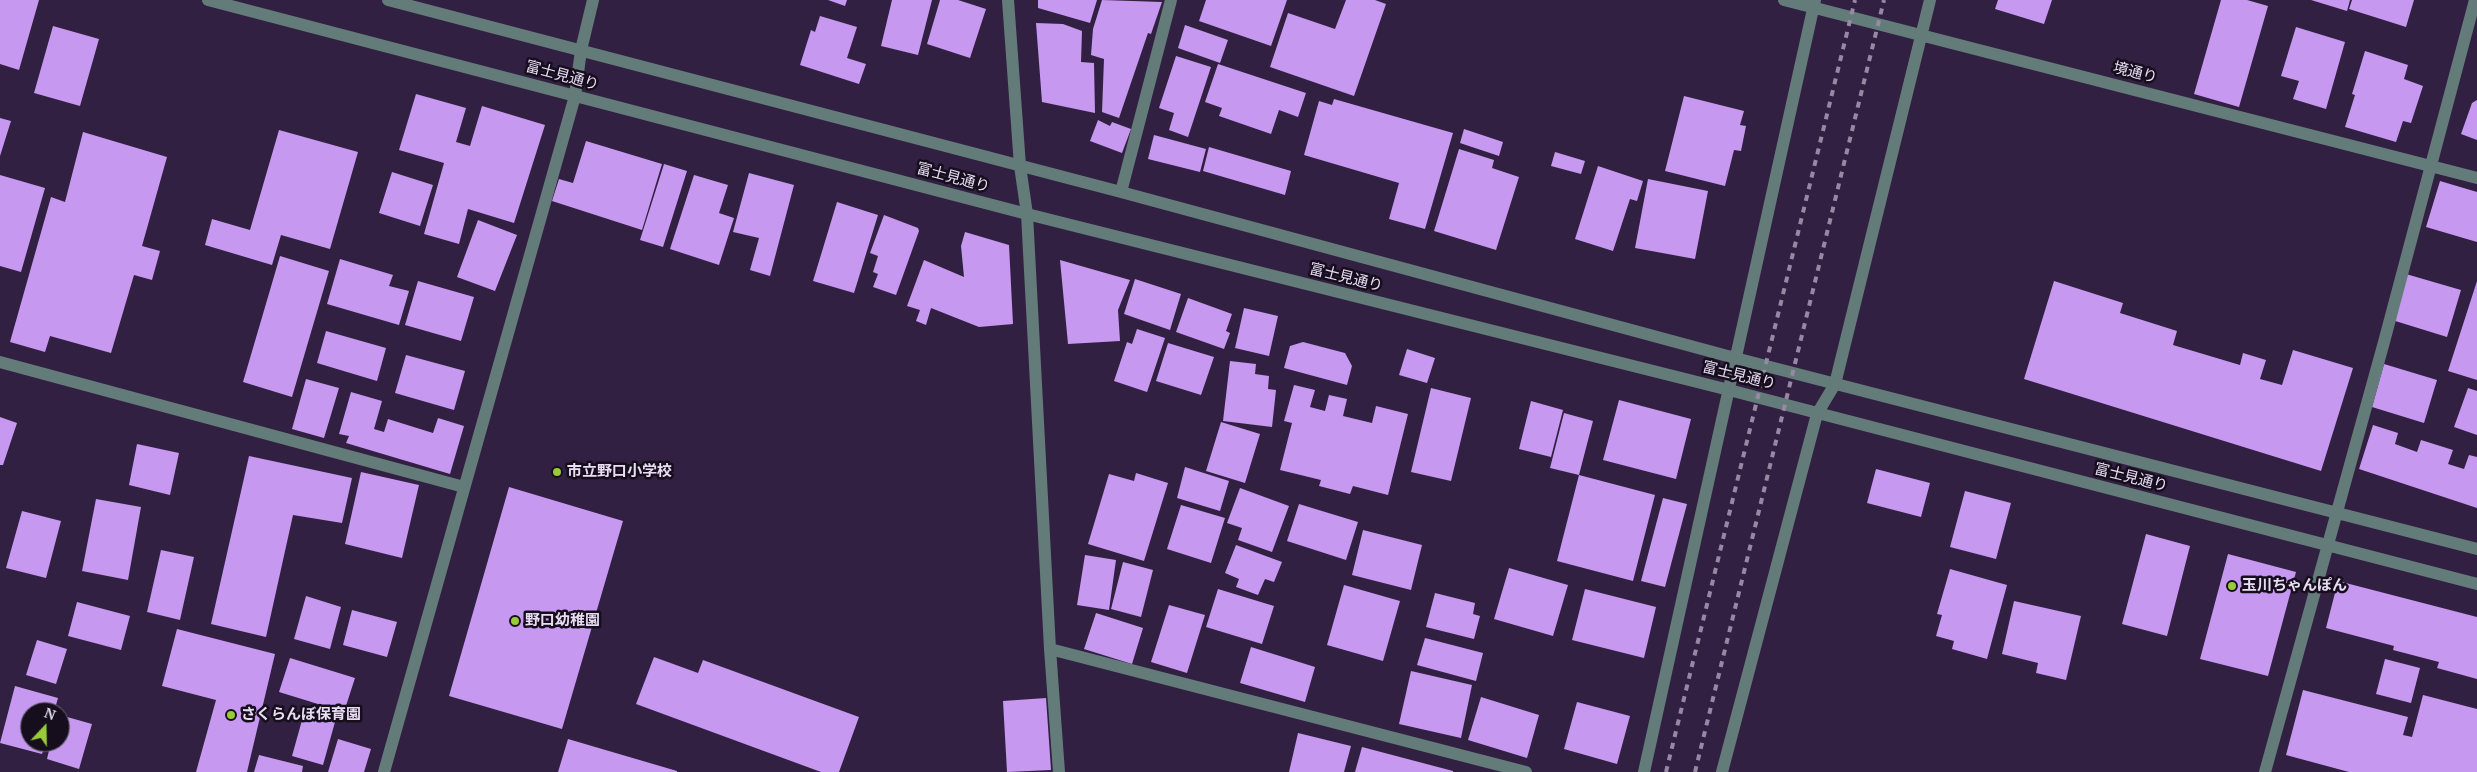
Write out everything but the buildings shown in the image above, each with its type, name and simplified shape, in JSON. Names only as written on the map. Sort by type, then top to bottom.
[{"type":"street","name":"富士見通り","points":[[208,0],[1026,214],[1729,390],[2477,584]]},
{"type":"street","name":"富士見通り","points":[[388,0],[1121,192],[1735,358],[2477,549]]},
{"type":"street","points":[[384,772],[575,96],[581,50],[593,0]]},
{"type":"street","points":[[1008,0],[1020,166],[1026,214],[1058,772]]},
{"type":"street","points":[[1121,192],[1171,0]]},
{"type":"street","name":"境通り","points":[[1784,0],[1814,4],[1921,36],[2477,178]]},
{"type":"street","points":[[1722,772],[1817,414],[1836,384],[1930,0]]},
{"type":"street","points":[[2265,772],[2475,0]]},
{"type":"street","points":[[1644,772],[1814,4]]},
{"type":"street","points":[[0,362],[464,487]]},
{"type":"street","points":[[1050,649],[1526,772]]},
{"type":"railway","points":[[1666,772],[1855,0]]},
{"type":"railway","points":[[1695,772],[1884,0]]},
{"type":"place","name":"市立野口小学校","points":[[557,472]]},
{"type":"place","name":"玉川ちゃんぽん","points":[[2232,586]]},
{"type":"place","name":"野口幼稚園","points":[[515,621]]},
{"type":"place","name":"さくらんぼ保育園","points":[[231,715]]}]
